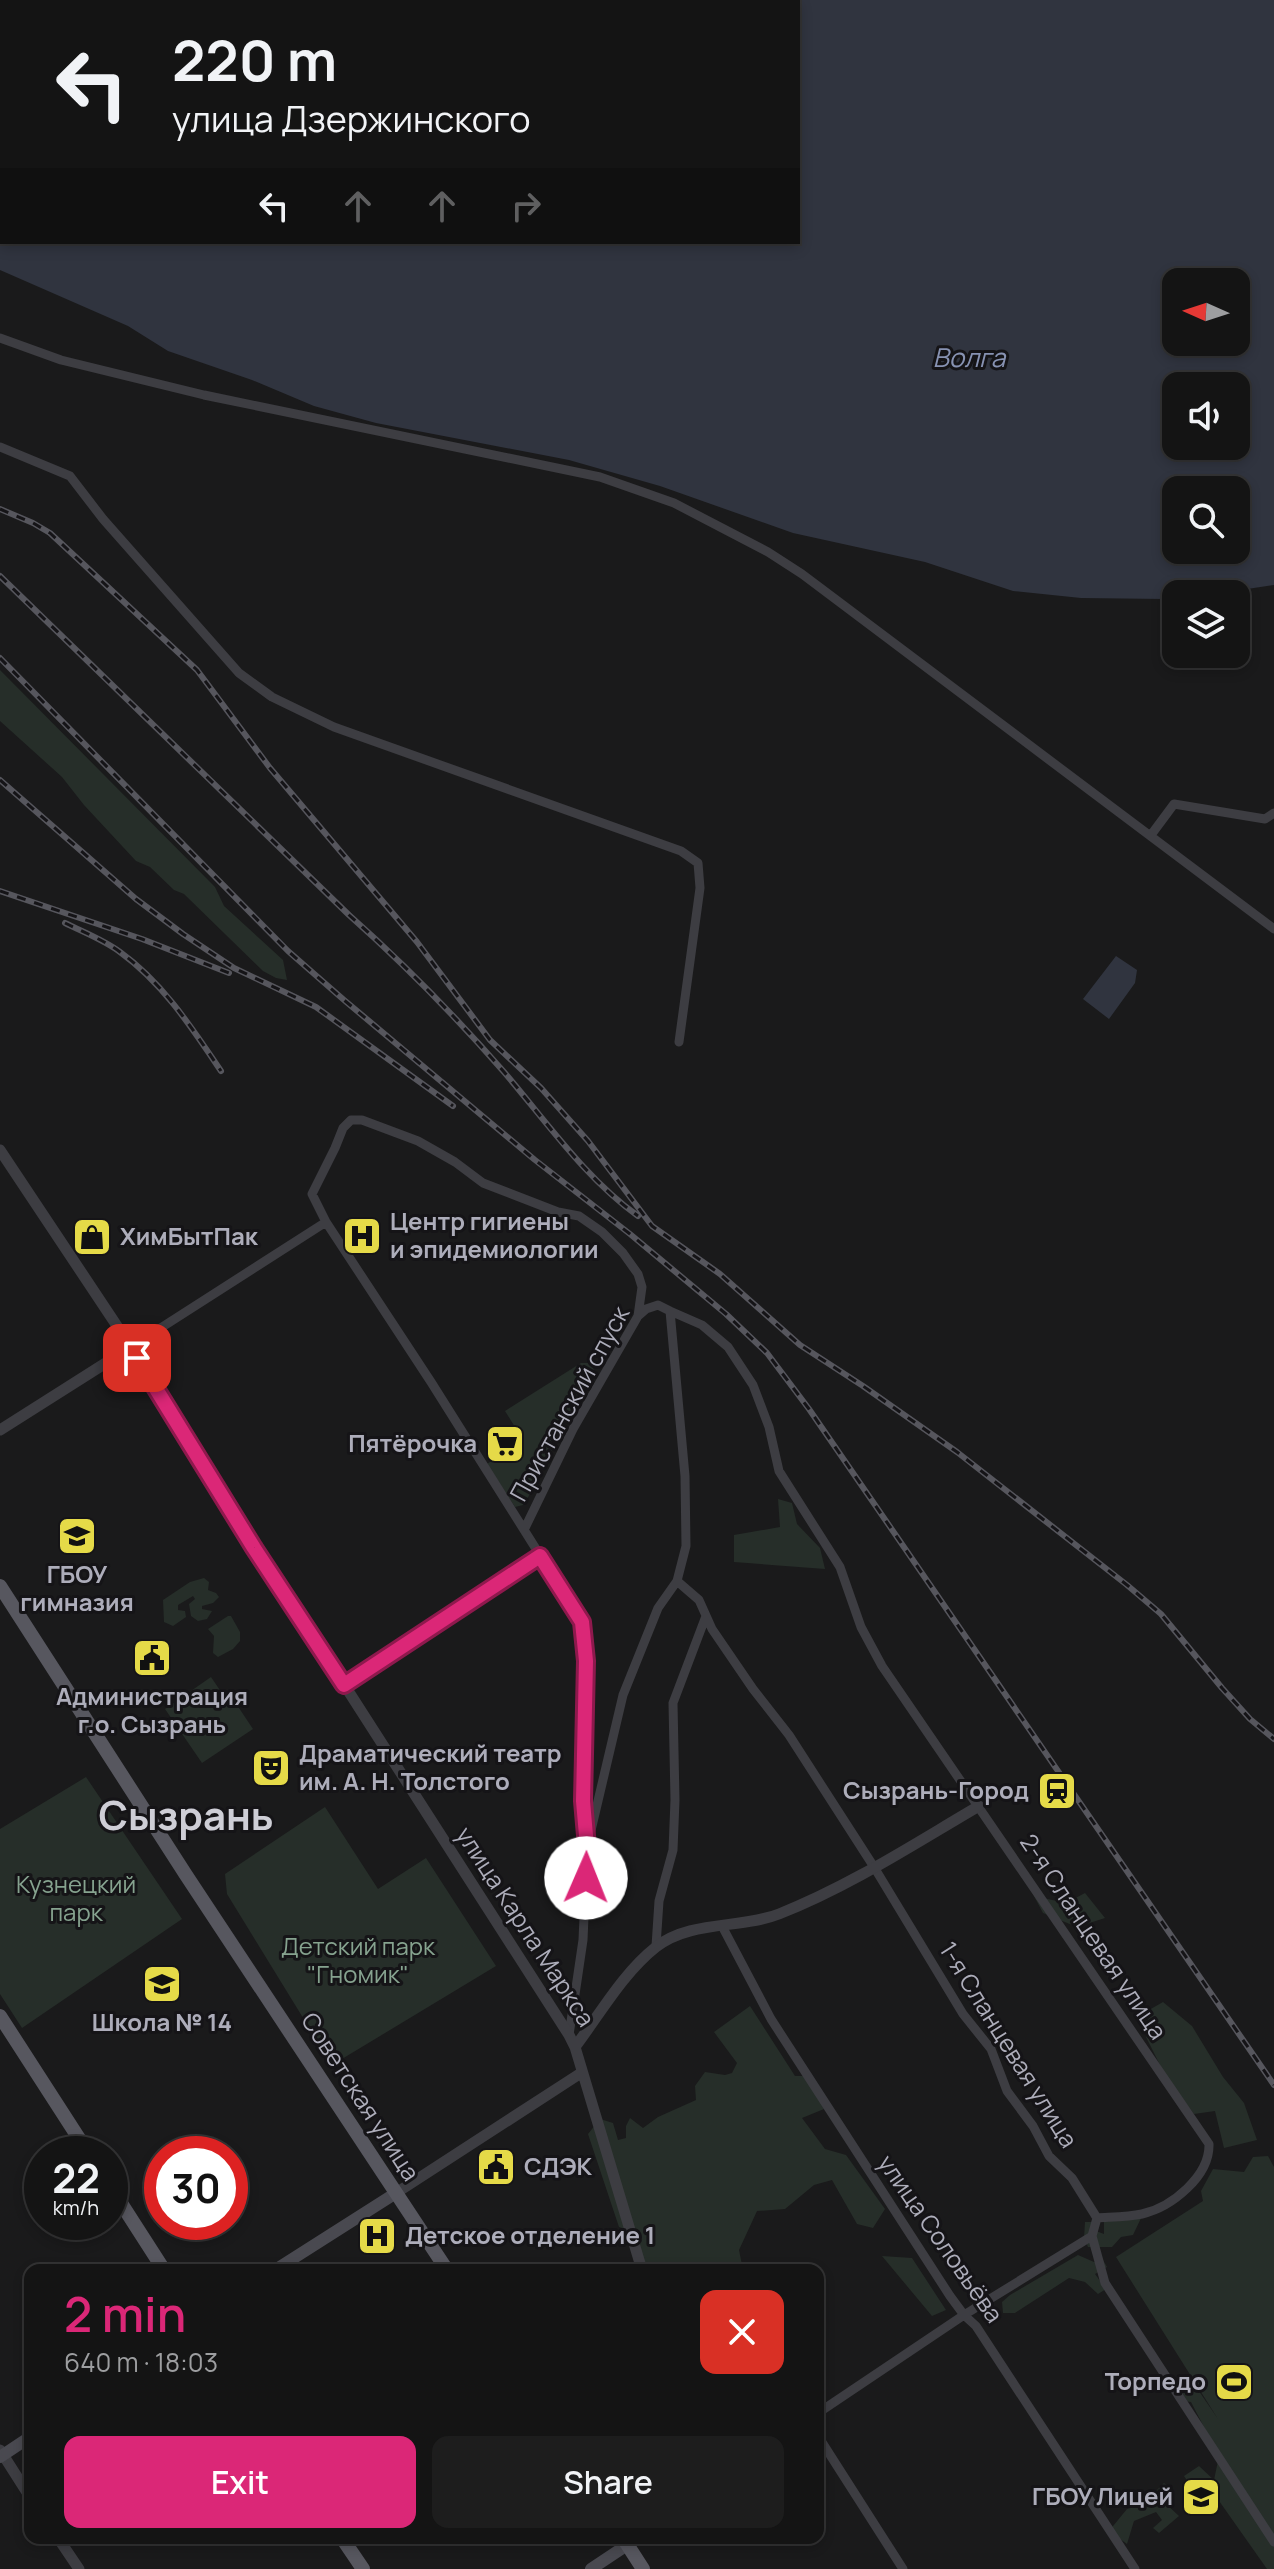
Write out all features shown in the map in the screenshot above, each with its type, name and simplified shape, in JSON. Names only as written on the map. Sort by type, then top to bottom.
[{"type":"main road","name":"Советская улица","points":[[0,1586],[443,2264]]},
{"type":"main road","points":[[0,2016],[77,2136]]},
{"type":"main road","points":[[284,2264],[396,2193]]},
{"type":"main road","points":[[128,2214],[160,2264]]},
{"type":"main road","points":[[1,2454],[24,2441]]},
{"type":"main road","points":[[346,2544],[363,2569]]},
{"type":"main road","points":[[591,2569],[624,2544]]},
{"type":"main road","points":[[631,2544],[643,2569]]},
{"type":"street","points":[[0,338],[61,360],[204,395],[600,477],[674,503],[768,552],[802,574],[1274,929]]},
{"type":"street","points":[[0,447],[70,476],[103,519],[239,673],[272,697],[334,727],[681,851],[698,863],[700,888],[679,1042]]},
{"type":"street","points":[[1151,835],[1174,804],[1265,819],[1274,813]]},
{"type":"street","points":[[569,2035],[583,1940],[587,1847],[583,1801],[586,1661],[582,1622],[326,1222],[312,1194],[343,1128],[351,1120],[362,1120],[418,1141],[455,1162],[483,1183],[558,1212],[579,1216],[602,1232],[638,1274],[642,1287],[638,1316]]},
{"type":"street","name":"улица Карла Маркса","points":[[0,1150],[131,1347],[254,1548],[569,2035],[640,2264]]},
{"type":"street","points":[[0,1430],[326,1222]]},
{"type":"street","name":"Пристанский спуск","points":[[524,1530],[573,1429],[638,1316],[658,1305]]},
{"type":"street","name":"2-я Сланцевая улица","points":[[658,1305],[702,1325],[728,1347],[753,1385],[769,1427],[779,1471],[840,1567],[861,1627],[882,1666],[1209,2144],[1209,2156],[1195,2179],[1171,2202],[1143,2214],[1097,2218]]},
{"type":"street","points":[[587,1847],[623,1695],[658,1608],[677,1581],[686,1546],[685,1476],[670,1311]]},
{"type":"street","points":[[344,1685],[540,1556]]},
{"type":"street","name":"1-я Сланцевая улица","points":[[677,1581],[699,1600],[712,1629],[789,1735],[963,2014],[991,2049],[1007,2091],[1033,2126],[1049,2156],[1072,2178],[1097,2218]]},
{"type":"street","points":[[656,1946],[659,1901],[673,1850],[673,1703],[706,1616]]},
{"type":"street","points":[[575,2047],[631,1972],[656,1946],[674,1936],[776,1916],[874,1867],[979,1806]]},
{"type":"street","name":"улица Соловьёва","points":[[722,1926],[771,2019],[964,2315],[976,2326],[1135,2569]]},
{"type":"street","points":[[396,2193],[581,2073]]},
{"type":"street","points":[[1097,2218],[1092,2236],[1105,2283],[1274,2542]]},
{"type":"street","points":[[824,2409],[964,2315],[1092,2236]]},
{"type":"street","points":[[824,2445],[903,2569]]},
{"type":"street","points":[[1,2454],[24,2488]]},
{"type":"street","points":[[62,2544],[79,2569]]},
{"type":"green space","points":[[0,670],[215,887],[224,906],[283,960],[287,980],[263,971],[184,894],[174,890],[150,867],[136,861],[62,777],[0,721]]},
{"type":"green space","points":[[581,1363],[590,1363],[594,1370],[591,1386],[578,1397],[532,1491],[523,1505],[515,1507],[487,1464],[523,1440],[505,1411]]},
{"type":"green space","points":[[778,1499],[792,1503],[797,1524],[820,1548],[825,1569],[734,1562],[734,1535],[780,1527]]},
{"type":"green space","points":[[204,1578],[209,1582],[208,1590],[219,1597],[213,1603],[202,1606],[202,1609],[212,1611],[207,1619],[198,1621],[191,1616],[189,1604],[195,1599],[193,1596],[178,1605],[178,1610],[185,1611],[186,1617],[173,1626],[164,1622],[163,1600],[190,1582]]},
{"type":"green space","points":[[228,1616],[240,1632],[240,1641],[218,1657],[213,1653],[214,1636],[208,1629]]},
{"type":"green space","points":[[211,1677],[230,1705],[235,1702],[253,1729],[202,1763],[165,1709]]},
{"type":"green space","name":"Кузнецкий парк","points":[[86,1777],[182,1919],[22,2028],[0,1994],[0,1829]]},
{"type":"green space","name":"Детский парк \"Гномик\"","points":[[325,1807],[378,1889],[426,1858],[496,1966],[332,2065],[227,1894],[225,1874]]},
{"type":"green space","points":[[1085,1893],[1105,1918],[1077,1927],[1043,1913],[1034,1896],[1066,1903]]},
{"type":"green space","points":[[1163,2002],[1192,2026],[1223,2077],[1244,2103],[1257,2140],[1224,2148],[1215,2111],[1194,2114],[1165,2075],[1146,2037],[1149,2010]]},
{"type":"green space","points":[[750,2006],[795,2076],[807,2076],[824,2109],[802,2118],[825,2149],[846,2155],[885,2209],[873,2228],[857,2224],[832,2180],[814,2185],[785,2209],[757,2211],[739,2250],[742,2264],[638,2264],[625,2229],[619,2227],[588,2134],[600,2119],[613,2123],[618,2140],[626,2138],[630,2118],[643,2128],[658,2117],[696,2100],[695,2086],[705,2072],[732,2073],[737,2063],[714,2032]]},
{"type":"green space","name":"Торпедо","points":[[1268,2156],[1274,2167],[1274,2569],[1267,2569],[1217,2498],[1203,2504],[1184,2476],[1199,2466],[1214,2480],[1219,2456],[1191,2402],[1178,2400],[1178,2387],[1192,2381],[1218,2419],[1116,2257],[1203,2201],[1201,2191],[1213,2169],[1244,2172],[1253,2157]]},
{"type":"green space","points":[[1143,2214],[1133,2235],[1121,2237],[1112,2247],[1088,2247],[1084,2238],[1085,2222],[1092,2222],[1096,2231],[1104,2234],[1104,2221]]},
{"type":"green space","points":[[1078,2255],[1094,2262],[1103,2260],[1107,2267],[1095,2274],[1106,2289],[1098,2294],[1085,2282],[1069,2278],[1015,2313],[1003,2313],[1002,2302],[1010,2295]]},
{"type":"green space","points":[[882,2256],[912,2258],[946,2310],[932,2316]]},
{"type":"green space","points":[[1164,2483],[1172,2489],[1165,2503],[1179,2516],[1159,2533],[1153,2528],[1162,2520],[1156,2512],[1134,2521],[1127,2544],[1109,2531],[1127,2509],[1142,2505]]},
{"type":"water","name":"Волга","points":[[800,0],[1274,0],[1274,585],[1250,589],[1250,580],[1162,580],[1162,599],[1081,598],[1013,591],[925,562],[793,533],[660,486],[569,460],[376,423],[314,406],[252,380],[168,351],[128,326],[0,270],[0,244],[800,244]]},
{"type":"water","points":[[1116,956],[1137,970],[1135,983],[1109,1019],[1083,999]]},
{"type":"railway","points":[[0,509],[50,533],[197,670],[270,768],[417,942],[490,1040],[541,1088],[588,1141],[652,1226],[720,1274],[800,1345],[957,1452],[1127,1585],[1161,1614],[1250,1719],[1274,1739]]},
{"type":"railway","points":[[0,576],[429,991],[504,1072],[583,1167],[638,1216]]},
{"type":"railway","points":[[0,658],[288,951],[535,1160],[726,1314],[767,1353],[809,1409],[1274,2085]]},
{"type":"railway","points":[[0,780],[136,899],[183,934],[234,968],[316,1007],[453,1106]]},
{"type":"railway","points":[[0,891],[142,939],[229,973]]},
{"type":"railway","points":[[65,923],[114,948],[150,978],[176,1007],[221,1071]]},
{"type":"place","name":"Центр гигиены и эпидемиологии","points":[[362,1236]]},
{"type":"place","name":"ХимБытПак","points":[[92,1237]]},
{"type":"place","name":"Пятёрочка","points":[[505,1444]]},
{"type":"place","name":"ГБОУ гимназия","points":[[77,1536]]},
{"type":"place","name":"Администрация г.о. Сызрань","points":[[152,1658]]},
{"type":"place","name":"Драматический театр им. А. Н. Толстого","points":[[271,1768]]},
{"type":"place","name":"Сызрань-Город","points":[[1057,1791]]},
{"type":"place","name":"Школа № 14","points":[[162,1984]]},
{"type":"place","name":"СДЭК","points":[[496,2167]]},
{"type":"place","name":"Детское отделение 1","points":[[377,2236]]},
{"type":"place","name":"Торпедо","points":[[1234,2382]]},
{"type":"place","name":"ГБОУ Лицей","points":[[1201,2497]]},
{"type":"district","name":"Сызрань","points":[[186,1816]]},
{"type":"route","points":[[137,1358],[254,1548],[344,1685],[540,1556],[582,1622],[586,1661],[583,1801],[586,1878]]}]
